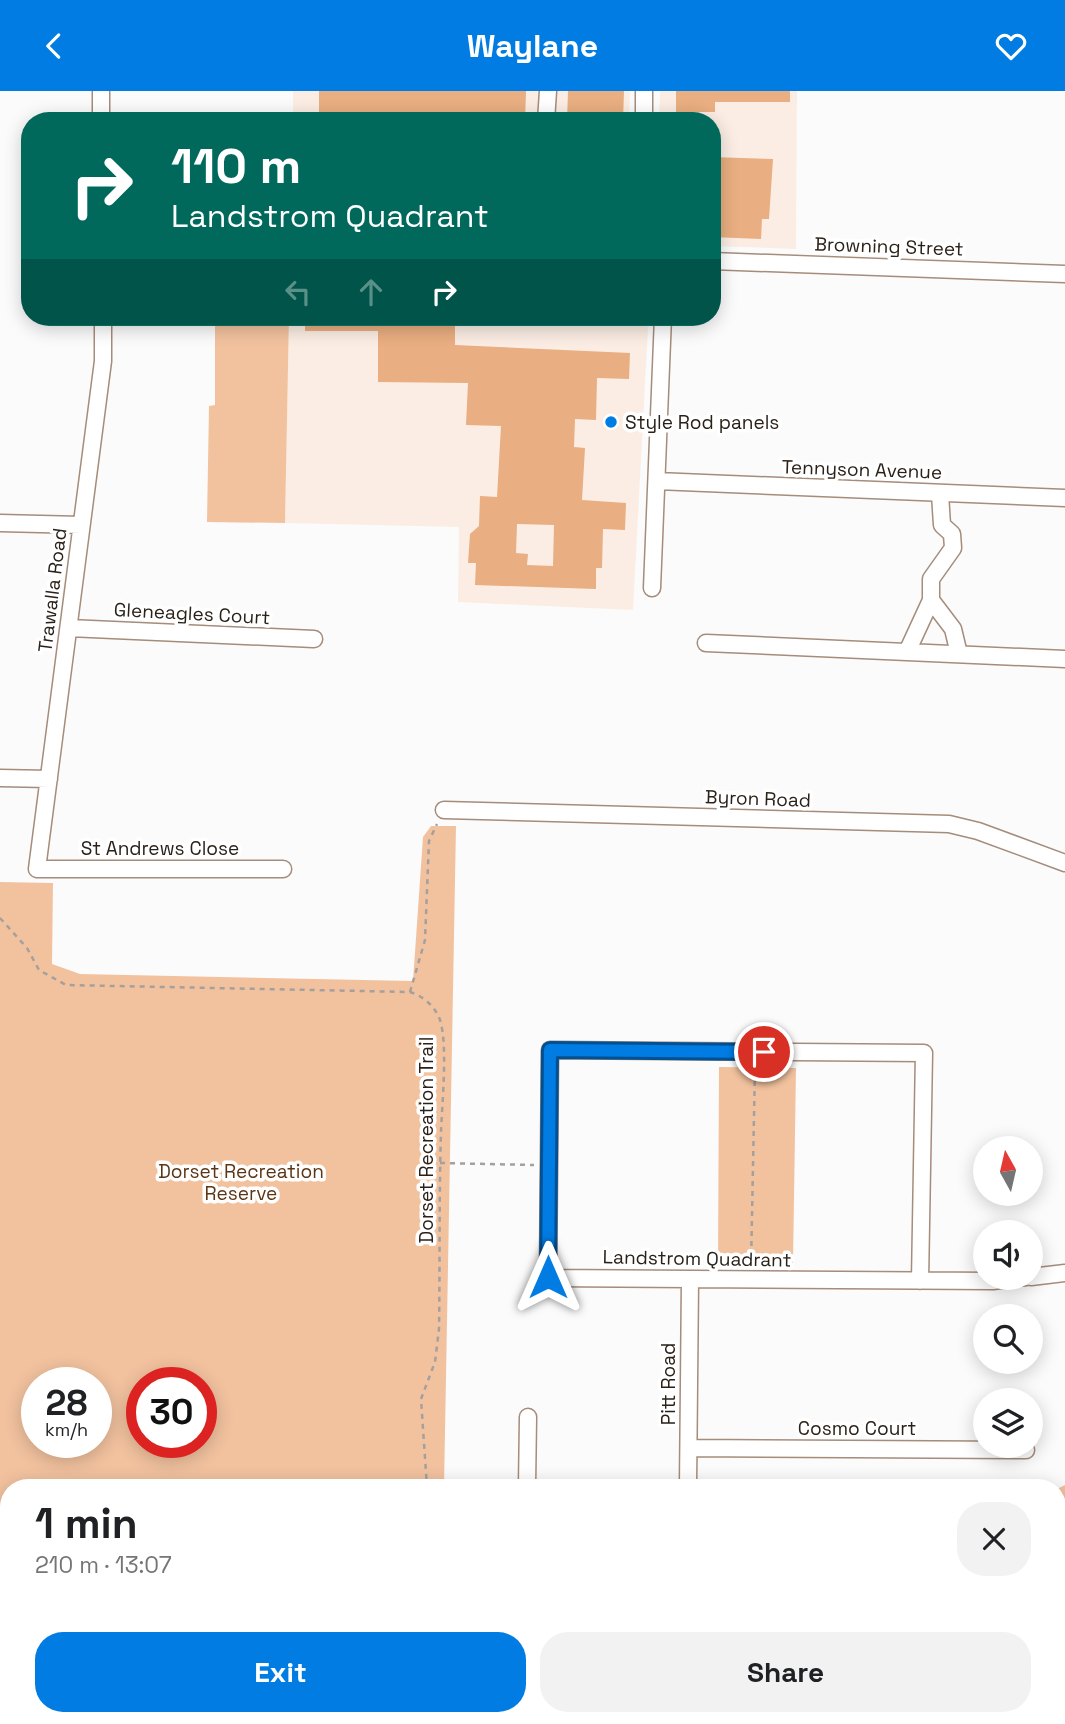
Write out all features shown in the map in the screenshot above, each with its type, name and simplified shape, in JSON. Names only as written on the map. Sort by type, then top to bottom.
[{"type":"street","points":[[101,91],[101,112]]},
{"type":"street","points":[[547,112],[548,91]]},
{"type":"street","points":[[644,91],[644,112]]},
{"type":"street","name":"Browning Street","points":[[721,261],[1065,274]]},
{"type":"street","name":"Trawalla Road","points":[[37,869],[103,361],[103,326]]},
{"type":"street","points":[[653,588],[663,326]]},
{"type":"street","name":"Tennyson Avenue","points":[[657,481],[1065,498]]},
{"type":"street","points":[[907,652],[931,600],[931,579],[953,548],[952,534],[942,525],[940,494]]},
{"type":"street","points":[[0,523],[81,525]]},
{"type":"street","points":[[931,600],[953,629],[958,654]]},
{"type":"street","name":"Gleneagles Court","points":[[69,628],[314,639]]},
{"type":"street","points":[[706,643],[1065,659]]},
{"type":"street","points":[[0,778],[49,779]]},
{"type":"street","name":"Byron Road","points":[[443,810],[949,824],[978,831],[1065,863]]},
{"type":"street","name":"St Andrews Close","points":[[37,869],[284,869]]},
{"type":"street","name":"Landstrom Quadrant","points":[[920,1281],[924,1053],[550,1050],[548,1277],[690,1280],[920,1281],[973,1281]]},
{"type":"street","name":"Landstrom Quadrant","points":[[1043,1275],[1065,1273]]},
{"type":"street","name":"Pitt Road","points":[[688,1479],[690,1280]]},
{"type":"street","points":[[527,1479],[528,1417]]},
{"type":"street","name":"Cosmo Court","points":[[689,1448],[973,1450]]},
{"type":"path","points":[[0,918],[27,948],[39,970],[66,985],[410,992],[425,940],[429,841],[443,810]]},
{"type":"path","name":"Dorset Recreation Trail","points":[[410,992],[422,996],[439,1019],[439,1329],[435,1362],[421,1399],[426,1479]]},
{"type":"path","points":[[751,1266],[755,1066]]},
{"type":"path","points":[[440,1163],[548,1166]]},
{"type":"shaded area","points":[[293,91],[630,91],[629,112],[293,112]]},
{"type":"shaded area","points":[[660,91],[797,91],[796,249],[721,246],[721,112],[659,112]]},
{"type":"shaded area","points":[[289,326],[647,326],[633,610],[458,602],[459,527],[285,523]]},
{"type":"green space","points":[[215,326],[289,326],[285,523],[207,522],[209,406],[215,405]]},
{"type":"green space","name":"Dorset Recreation Reserve","points":[[431,826],[456,826],[444,1479],[0,1479],[0,882],[53,883],[52,964],[80,974],[413,981],[423,837]]},
{"type":"green space","points":[[719,1067],[796,1068],[793,1263],[718,1263]]},
{"type":"building","points":[[319,91],[526,91],[525,112],[319,112]]},
{"type":"building","points":[[568,91],[624,91],[623,112],[567,112]]},
{"type":"building","points":[[676,91],[790,91],[790,102],[715,102],[715,112],[676,112]]},
{"type":"building","points":[[721,157],[773,159],[769,219],[762,219],[761,239],[721,237]]},
{"type":"building","points":[[305,326],[455,326],[455,345],[630,353],[629,379],[597,378],[596,420],[575,419],[574,447],[585,448],[582,500],[626,503],[625,530],[603,529],[602,568],[596,568],[596,589],[475,585],[476,563],[468,563],[470,534],[479,526],[480,496],[497,497],[501,426],[466,425],[468,383],[378,382],[378,331],[305,331]],"holes":[[[517,524],[554,525],[553,566],[527,565],[528,554],[516,553]]]},
{"type":"place","name":"Style Rod panels","points":[[611,422]]},
{"type":"route","points":[[548,1277],[550,1050],[764,1052]]}]
